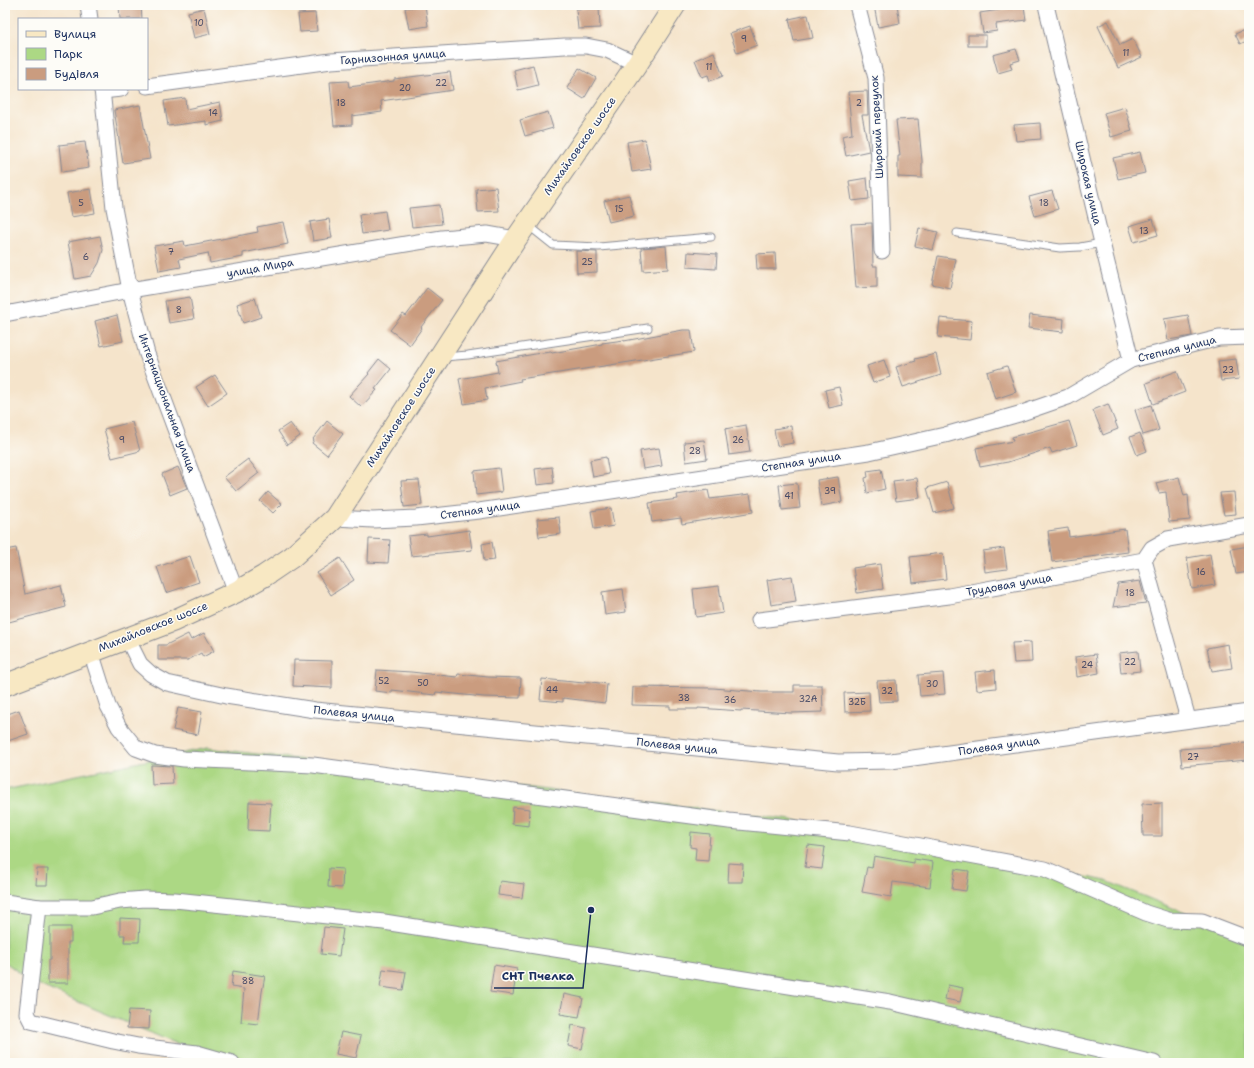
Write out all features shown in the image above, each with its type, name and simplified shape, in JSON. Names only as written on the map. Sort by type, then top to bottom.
[{"type":"main road","name":"Михайловское шоссе","points":[[5,685],[173,621],[236,592],[264,576],[292,557],[335,518],[521,231],[637,64],[675,5]]},
{"type":"street","points":[[88,5],[90,18]]},
{"type":"street","name":"Широкий переулок","points":[[857,5],[876,78],[882,251]]},
{"type":"street","name":"Широкая улица","points":[[1046,5],[1131,360]]},
{"type":"street","name":"Гарнизонная улица","points":[[148,86],[331,61],[565,46],[586,46],[607,50],[637,64]]},
{"type":"street","name":"Интернациональная улица","points":[[102,90],[114,208],[130,290],[147,354],[236,592]]},
{"type":"street","name":"улица Мира","points":[[5,314],[130,290],[442,238],[521,231]]},
{"type":"street","name":"Степная улица","points":[[335,518],[380,520],[416,518],[479,511],[869,452],[945,435],[1019,414],[1068,397],[1131,360],[1219,338],[1249,337]]},
{"type":"street","points":[[1188,719],[1144,560],[1152,548],[1168,538],[1249,525]]},
{"type":"street","name":"Трудовая улица","points":[[759,620],[949,596],[1144,560]]},
{"type":"street","name":"Полевая улица","points":[[127,638],[140,664],[150,674],[167,683],[233,697],[315,710],[838,762],[891,761],[1188,719],[1249,712]]},
{"type":"street","points":[[91,652],[108,706],[119,727],[136,748],[154,755],[184,759],[313,765],[729,821],[850,833],[1045,869],[1146,913],[1168,920],[1202,921],[1249,939]]},
{"type":"street","points":[[5,902],[39,907],[92,907],[120,901],[145,899],[175,900],[384,922],[890,1002],[1154,1063]]},
{"type":"street","points":[[39,907],[27,1013],[31,1021],[113,1041],[138,1046],[197,1053],[232,1063]]},
{"type":"lane","points":[[521,231],[553,245],[599,247],[710,236]]},
{"type":"lane","points":[[957,233],[1060,248],[1080,247],[1102,243]]},
{"type":"lane","points":[[440,357],[468,355],[648,328]]},
{"type":"green space","points":[[208,748],[823,824],[1106,881],[1249,939],[1249,1063],[261,1063],[193,1051],[32,982],[5,962],[5,790]]},
{"type":"building","points":[[119,5],[141,5],[142,18],[120,18]]},
{"type":"building","points":[[425,5],[428,26],[409,29],[405,8]]},
{"type":"building","points":[[874,5],[897,5],[900,23],[878,27]]},
{"type":"building","points":[[1024,6],[1026,20],[996,24],[997,31],[983,33],[980,13]]},
{"type":"building","points":[[599,7],[600,28],[578,29],[576,9]]},
{"type":"building","points":[[204,8],[210,34],[194,38],[188,12]]},
{"type":"building","points":[[315,13],[317,31],[300,32],[298,14]]},
{"type":"building","points":[[808,15],[813,38],[794,41],[789,19]]},
{"type":"building","points":[[1108,21],[1120,45],[1133,39],[1142,57],[1118,68],[1098,26]]},
{"type":"building","points":[[750,26],[757,45],[737,53],[730,33]]},
{"type":"building","points":[[1249,28],[1249,40],[1240,44],[1235,34]]},
{"type":"building","points":[[968,35],[986,35],[986,46],[968,46]]},
{"type":"building","points":[[1016,49],[1020,60],[1010,63],[1012,69],[998,73],[993,55]]},
{"type":"building","points":[[714,52],[723,76],[710,81],[708,75],[702,77],[695,60]]},
{"type":"building","points":[[533,65],[538,85],[518,90],[514,70]]},
{"type":"building","points":[[579,68],[596,78],[584,99],[567,88]]},
{"type":"building","points":[[450,72],[453,90],[381,101],[382,112],[352,116],[352,125],[334,126],[330,82],[348,81],[349,87],[394,81],[394,79]]},
{"type":"building","points":[[867,91],[868,115],[862,115],[869,151],[846,156],[842,136],[852,134],[848,92]]},
{"type":"building","points":[[185,98],[186,109],[220,102],[223,121],[206,125],[206,121],[168,126],[164,101]]},
{"type":"building","points":[[140,105],[150,159],[123,163],[114,110]]},
{"type":"building","points":[[1125,107],[1132,131],[1111,137],[1104,113]]},
{"type":"building","points":[[548,112],[553,128],[525,136],[520,120]]},
{"type":"building","points":[[918,119],[922,178],[898,177],[898,156],[900,156],[896,120]]},
{"type":"building","points":[[1040,123],[1041,139],[1016,141],[1014,125]]},
{"type":"building","points":[[645,139],[651,169],[632,172],[627,142]]},
{"type":"building","points":[[85,142],[89,168],[62,172],[59,145]]},
{"type":"building","points":[[1140,152],[1145,173],[1118,179],[1113,158]]},
{"type":"building","points":[[867,178],[869,199],[852,201],[849,181]]},
{"type":"building","points":[[496,187],[499,211],[478,212],[476,189]]},
{"type":"building","points":[[91,189],[95,213],[71,217],[67,193]]},
{"type":"building","points":[[1052,191],[1058,209],[1035,216],[1029,197]]},
{"type":"building","points":[[629,195],[634,216],[609,222],[604,201]]},
{"type":"building","points":[[439,205],[442,224],[412,227],[409,208]]},
{"type":"building","points":[[385,211],[388,230],[362,234],[359,215]]},
{"type":"building","points":[[329,219],[332,238],[313,241],[310,222]]},
{"type":"building","points":[[1153,219],[1158,235],[1134,242],[1129,226]]},
{"type":"building","points":[[283,222],[288,244],[243,253],[243,257],[210,263],[208,253],[179,259],[181,267],[159,271],[154,246],[184,241],[185,246],[258,232],[257,227]]},
{"type":"building","points":[[872,223],[873,266],[877,266],[877,287],[856,288],[851,224]]},
{"type":"building","points":[[919,228],[938,232],[933,250],[915,246]]},
{"type":"building","points":[[100,236],[103,250],[99,263],[91,276],[75,279],[68,242]]},
{"type":"building","points":[[666,246],[668,269],[643,271],[641,248]]},
{"type":"building","points":[[576,251],[597,252],[597,272],[577,273]]},
{"type":"building","points":[[688,252],[717,254],[716,269],[687,267]]},
{"type":"building","points":[[775,253],[776,269],[757,269],[756,254]]},
{"type":"building","points":[[938,256],[956,259],[950,288],[932,284]]},
{"type":"building","points":[[427,288],[442,300],[421,327],[422,328],[410,345],[390,330],[403,314],[406,316]]},
{"type":"building","points":[[190,297],[194,319],[169,323],[165,301]]},
{"type":"building","points":[[255,298],[261,317],[243,323],[237,304]]},
{"type":"building","points":[[117,315],[123,341],[101,346],[95,321]]},
{"type":"building","points":[[1030,315],[1064,319],[1063,332],[1028,328]]},
{"type":"building","points":[[1188,315],[1192,336],[1168,340],[1164,319]]},
{"type":"building","points":[[940,318],[972,321],[970,340],[938,337]]},
{"type":"building","points":[[683,330],[691,330],[694,352],[520,379],[521,381],[485,388],[487,400],[464,404],[459,379],[498,372],[496,361],[535,354],[552,353],[602,343],[624,341]]},
{"type":"building","points":[[936,354],[941,375],[903,387],[896,367],[916,361],[915,359]]},
{"type":"building","points":[[379,359],[391,369],[375,389],[377,390],[361,407],[349,396],[369,374],[368,373]]},
{"type":"building","points":[[1236,359],[1239,379],[1221,381],[1218,361]]},
{"type":"building","points":[[884,360],[890,377],[873,383],[867,366]]},
{"type":"building","points":[[1007,366],[1016,392],[995,399],[987,372]]},
{"type":"building","points":[[1177,371],[1185,392],[1153,404],[1146,383]]},
{"type":"building","points":[[215,375],[227,393],[208,406],[196,387]]},
{"type":"building","points":[[839,387],[843,405],[829,408],[825,390]]},
{"type":"building","points":[[1108,404],[1118,429],[1103,435],[1093,410]]},
{"type":"building","points":[[1151,405],[1159,430],[1143,435],[1135,410]]},
{"type":"building","points":[[327,421],[343,434],[327,455],[312,443],[314,440],[313,439]]},
{"type":"building","points":[[1069,421],[1077,445],[1052,453],[1050,448],[1008,462],[980,467],[976,448],[1013,441],[1012,437]]},
{"type":"building","points":[[132,422],[140,451],[112,458],[104,429]]},
{"type":"building","points":[[290,423],[300,436],[287,445],[278,431]]},
{"type":"building","points":[[746,425],[750,452],[729,455],[725,429]]},
{"type":"building","points":[[791,426],[793,443],[777,446],[774,429]]},
{"type":"building","points":[[1140,433],[1147,451],[1137,455],[1130,437]]},
{"type":"building","points":[[704,440],[707,459],[686,462],[684,442]]},
{"type":"building","points":[[659,448],[662,466],[643,469],[640,451]]},
{"type":"building","points":[[606,457],[609,474],[593,477],[590,460]]},
{"type":"building","points":[[248,459],[259,473],[236,491],[224,477]]},
{"type":"building","points":[[178,467],[187,488],[170,495],[162,474]]},
{"type":"building","points":[[552,467],[554,483],[537,485],[535,469]]},
{"type":"building","points":[[499,468],[502,492],[476,495],[474,471]]},
{"type":"building","points":[[881,469],[885,489],[867,493],[865,478],[868,477],[867,471]]},
{"type":"building","points":[[838,477],[842,502],[821,506],[817,480]]},
{"type":"building","points":[[1179,477],[1184,496],[1188,495],[1190,520],[1169,522],[1166,492],[1159,493],[1156,483]]},
{"type":"building","points":[[917,478],[920,498],[896,501],[893,481]]},
{"type":"building","points":[[419,480],[422,505],[404,507],[401,481]]},
{"type":"building","points":[[947,482],[954,508],[934,513],[927,488]]},
{"type":"building","points":[[797,483],[800,508],[782,510],[779,485]]},
{"type":"building","points":[[708,490],[710,499],[750,494],[753,512],[682,524],[681,518],[652,522],[649,503],[678,499],[677,495]]},
{"type":"building","points":[[268,492],[282,504],[273,513],[260,501]]},
{"type":"building","points":[[1234,492],[1236,514],[1224,515],[1220,493]]},
{"type":"building","points":[[611,508],[614,526],[594,529],[591,511]]},
{"type":"building","points":[[559,517],[561,534],[539,537],[537,519]]},
{"type":"building","points":[[1068,528],[1069,537],[1125,529],[1128,552],[1052,562],[1048,531]]},
{"type":"building","points":[[469,530],[472,550],[411,556],[408,536],[427,534],[427,536]]},
{"type":"building","points":[[369,539],[390,540],[388,563],[368,562]]},
{"type":"building","points":[[492,542],[495,560],[484,561],[482,544]]},
{"type":"building","points":[[1249,546],[1249,572],[1236,574],[1231,549]]},
{"type":"building","points":[[16,548],[25,594],[61,585],[66,607],[5,623],[5,550]]},
{"type":"building","points":[[1004,548],[1007,569],[985,572],[983,551]]},
{"type":"building","points":[[943,553],[946,579],[913,583],[910,557]]},
{"type":"building","points":[[1210,554],[1215,585],[1192,589],[1187,558]]},
{"type":"building","points":[[190,556],[199,582],[166,593],[157,567]]},
{"type":"building","points":[[340,558],[354,580],[331,595],[317,573]]},
{"type":"building","points":[[880,564],[883,589],[857,593],[853,568]]},
{"type":"building","points":[[792,576],[796,601],[771,605],[767,580]]},
{"type":"building","points":[[1140,581],[1146,603],[1113,607],[1118,584]]},
{"type":"building","points":[[719,586],[723,613],[696,617],[693,589]]},
{"type":"building","points":[[623,589],[626,612],[605,615],[602,592]]},
{"type":"building","points":[[204,633],[214,651],[203,657],[201,653],[188,660],[158,660],[158,645],[166,645],[188,634],[191,640]]},
{"type":"building","points":[[1031,642],[1032,662],[1014,663],[1012,643]]},
{"type":"building","points":[[1228,644],[1232,668],[1212,671],[1207,648]]},
{"type":"building","points":[[1138,651],[1140,671],[1121,673],[1119,653]]},
{"type":"building","points":[[1096,654],[1099,673],[1077,677],[1075,657]]},
{"type":"building","points":[[294,660],[332,661],[332,688],[293,686]]},
{"type":"building","points":[[377,670],[457,677],[458,674],[521,678],[520,698],[484,697],[436,692],[435,695],[392,690],[392,693],[375,691]]},
{"type":"building","points":[[995,670],[996,688],[977,690],[975,672]]},
{"type":"building","points":[[943,673],[945,694],[920,696],[918,675]]},
{"type":"building","points":[[542,679],[584,683],[584,681],[607,684],[605,703],[563,698],[563,702],[540,700]]},
{"type":"building","points":[[896,680],[897,701],[879,702],[877,681]]},
{"type":"building","points":[[794,685],[822,685],[823,712],[791,713],[698,708],[670,709],[670,706],[632,705],[633,687],[713,688],[761,692],[794,692]]},
{"type":"building","points":[[869,692],[870,711],[845,712],[844,693]]},
{"type":"building","points":[[178,708],[202,712],[198,735],[173,730]]},
{"type":"building","points":[[19,710],[28,734],[5,742],[5,715]]},
{"type":"building","points":[[1245,742],[1247,760],[1182,766],[1180,749],[1220,746]]},
{"type":"building","points":[[151,765],[172,766],[173,784],[152,785]]},
{"type":"building","points":[[249,802],[271,803],[269,831],[248,830]]},
{"type":"building","points":[[1162,803],[1162,836],[1143,836],[1142,804]]},
{"type":"building","points":[[513,807],[530,809],[529,826],[512,824]]},
{"type":"building","points":[[691,832],[710,834],[708,861],[695,860],[696,848],[690,847]]},
{"type":"building","points":[[808,845],[825,847],[822,869],[805,867]]},
{"type":"building","points":[[874,856],[914,863],[914,859],[933,862],[930,887],[893,882],[891,897],[862,892],[867,867],[872,868]]},
{"type":"building","points":[[729,863],[743,864],[742,882],[728,882]]},
{"type":"building","points":[[329,868],[343,869],[342,888],[328,887]]},
{"type":"building","points":[[37,869],[48,869],[47,885],[36,885]]},
{"type":"building","points":[[955,869],[969,871],[966,891],[952,889]]},
{"type":"building","points":[[500,881],[524,884],[522,898],[498,895]]},
{"type":"building","points":[[120,918],[140,919],[139,942],[124,942],[125,935],[120,935]]},
{"type":"building","points":[[50,927],[71,927],[71,942],[68,942],[68,983],[48,983]]},
{"type":"building","points":[[324,927],[343,929],[339,956],[321,954]]},
{"type":"building","points":[[494,965],[517,969],[513,995],[490,992]]},
{"type":"building","points":[[383,969],[406,972],[403,990],[380,987]]},
{"type":"building","points":[[233,971],[265,976],[258,1024],[241,1022],[244,989],[231,987]]},
{"type":"building","points":[[948,985],[963,988],[960,1002],[945,999]]},
{"type":"building","points":[[564,994],[583,998],[579,1017],[560,1014]]},
{"type":"building","points":[[129,1010],[150,1011],[149,1029],[127,1028]]},
{"type":"building","points":[[572,1025],[586,1028],[582,1049],[568,1046]]},
{"type":"building","points":[[341,1032],[361,1036],[356,1058],[336,1054]]},
{"type":"place","name":"СНТ Пчелка","points":[[591,910]]}]
